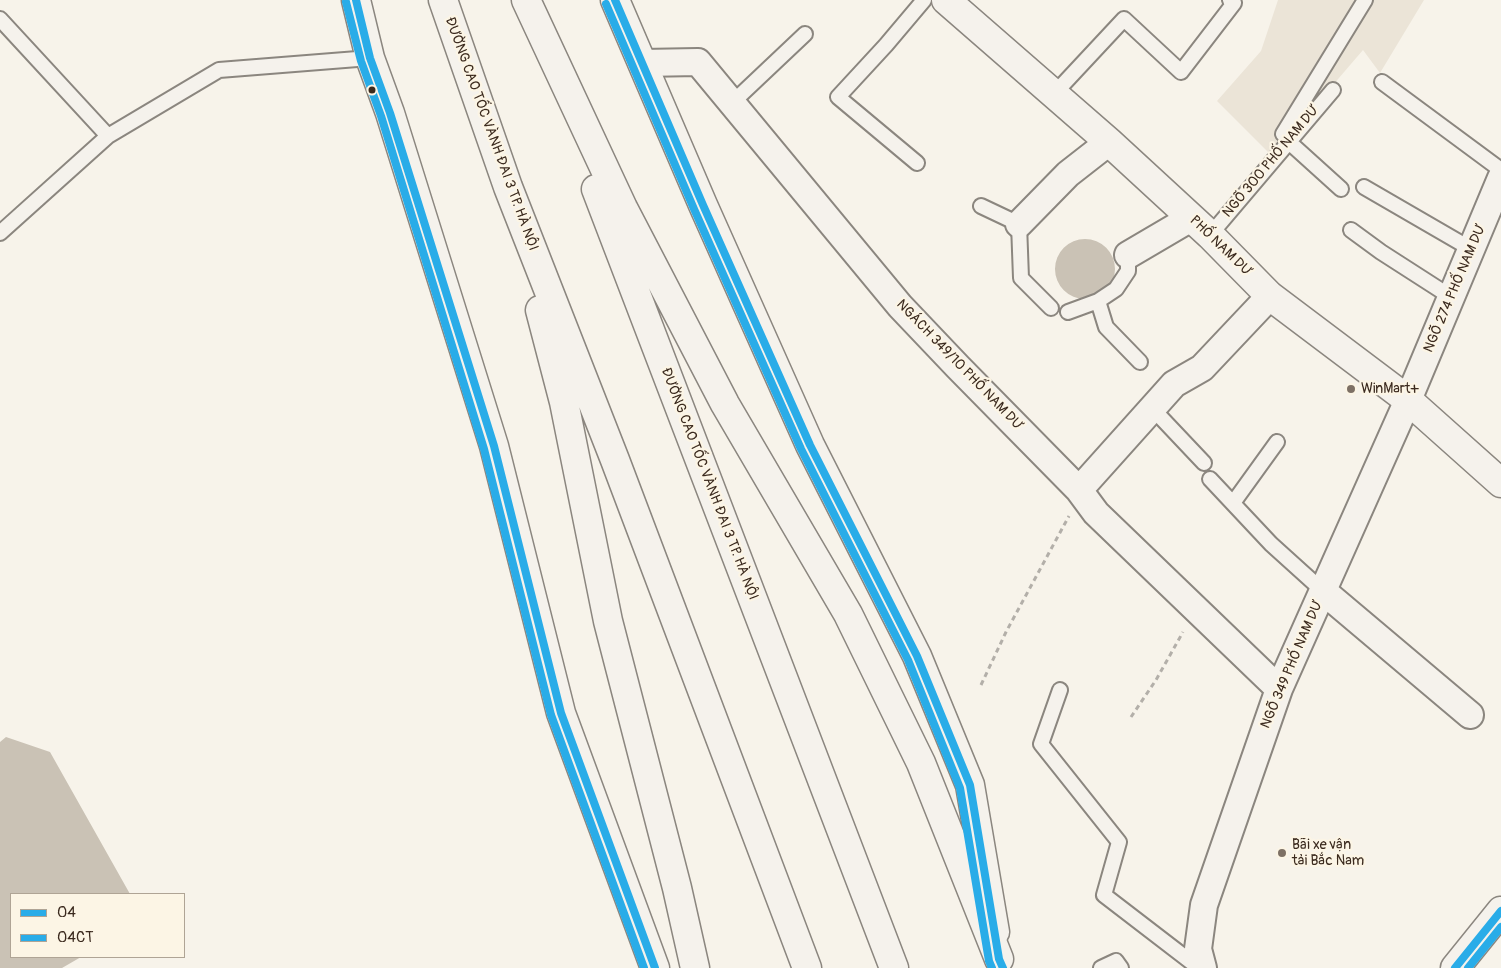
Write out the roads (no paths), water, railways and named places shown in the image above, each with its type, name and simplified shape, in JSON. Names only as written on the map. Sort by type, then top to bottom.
[{"type":"main road","points":[[356,0],[370,58],[390,113],[494,446],[561,713],[655,968]]},
{"type":"main road","name":"ĐƯỜNG CAO TỐC VÀNH ĐAI 3 TP. HÀ NỘI","points":[[443,0],[508,187],[615,460],[807,968]]},
{"type":"main road","points":[[525,0],[623,208],[720,396],[848,614],[921,763],[1001,964]]},
{"type":"main road","name":"ĐƯỜNG CAO TỐC VÀNH ĐAI 3 TP. HÀ NỘI","points":[[525,0],[894,968]]},
{"type":"main road","points":[[616,0],[706,214],[810,445],[917,656],[970,785],[1001,964]]},
{"type":"main road","name":"PHỐ NAM DƯ","points":[[946,0],[1109,142],[1201,227],[1270,296],[1408,400],[1501,483]]},
{"type":"main road","points":[[508,187],[564,402],[608,621],[677,888],[695,968]]},
{"type":"main road","points":[[1455,968],[1501,912]]},
{"type":"street","name":"NGÁCH 349/10 PHỐ NAM DƯ","points":[[642,63],[698,62],[900,306],[1083,494],[1096,513],[1279,690]]},
{"type":"street","points":[[1019,224],[1068,174],[1109,142]]},
{"type":"street","name":"NGÕ 274 PHỐ NAM DƯ","points":[[1408,400],[1501,178]]},
{"type":"street","points":[[1128,255],[1201,227]]},
{"type":"street","points":[[1083,494],[1152,408],[1174,384],[1202,368],[1270,296]]},
{"type":"street","name":"NGÕ 349 PHỐ NAM DƯ","points":[[1201,968],[1198,949],[1204,905],[1279,690],[1408,400]]},
{"type":"street","points":[[1323,591],[1470,715]]},
{"type":"lane","points":[[917,163],[838,97],[924,0]]},
{"type":"lane","points":[[1054,94],[1124,18],[1181,72],[1234,3],[1230,0]]},
{"type":"lane","points":[[1341,189],[1286,138],[1365,0]]},
{"type":"lane","points":[[0,19],[108,136]]},
{"type":"lane","points":[[732,103],[805,34]]},
{"type":"lane","points":[[0,233],[108,136],[219,70],[370,58]]},
{"type":"lane","points":[[1382,82],[1501,170]]},
{"type":"lane","name":"NGÕ 300 PHỐ NAM DƯ","points":[[1201,227],[1333,90]]},
{"type":"lane","points":[[1364,187],[1471,249]]},
{"type":"lane","points":[[981,206],[1019,224],[1021,278],[1051,308]]},
{"type":"lane","points":[[1351,230],[1380,252],[1451,297]]},
{"type":"lane","points":[[1068,312],[1098,301],[1116,289],[1128,271],[1128,255]]},
{"type":"lane","points":[[1098,301],[1106,327],[1140,362]]},
{"type":"lane","points":[[1152,408],[1204,463]]},
{"type":"lane","points":[[1233,503],[1277,442]]},
{"type":"lane","points":[[1210,479],[1272,544],[1323,591]]},
{"type":"lane","points":[[1060,690],[1041,744],[1119,842],[1104,895],[1201,968]]},
{"type":"lane","points":[[1101,968],[1116,961],[1122,968]]},
{"type":"place","name":"WinMart+","points":[[1351,389]]},
{"type":"place","name":"Bãi xe vận tải Bắc Nam","points":[[1282,853]]}]
